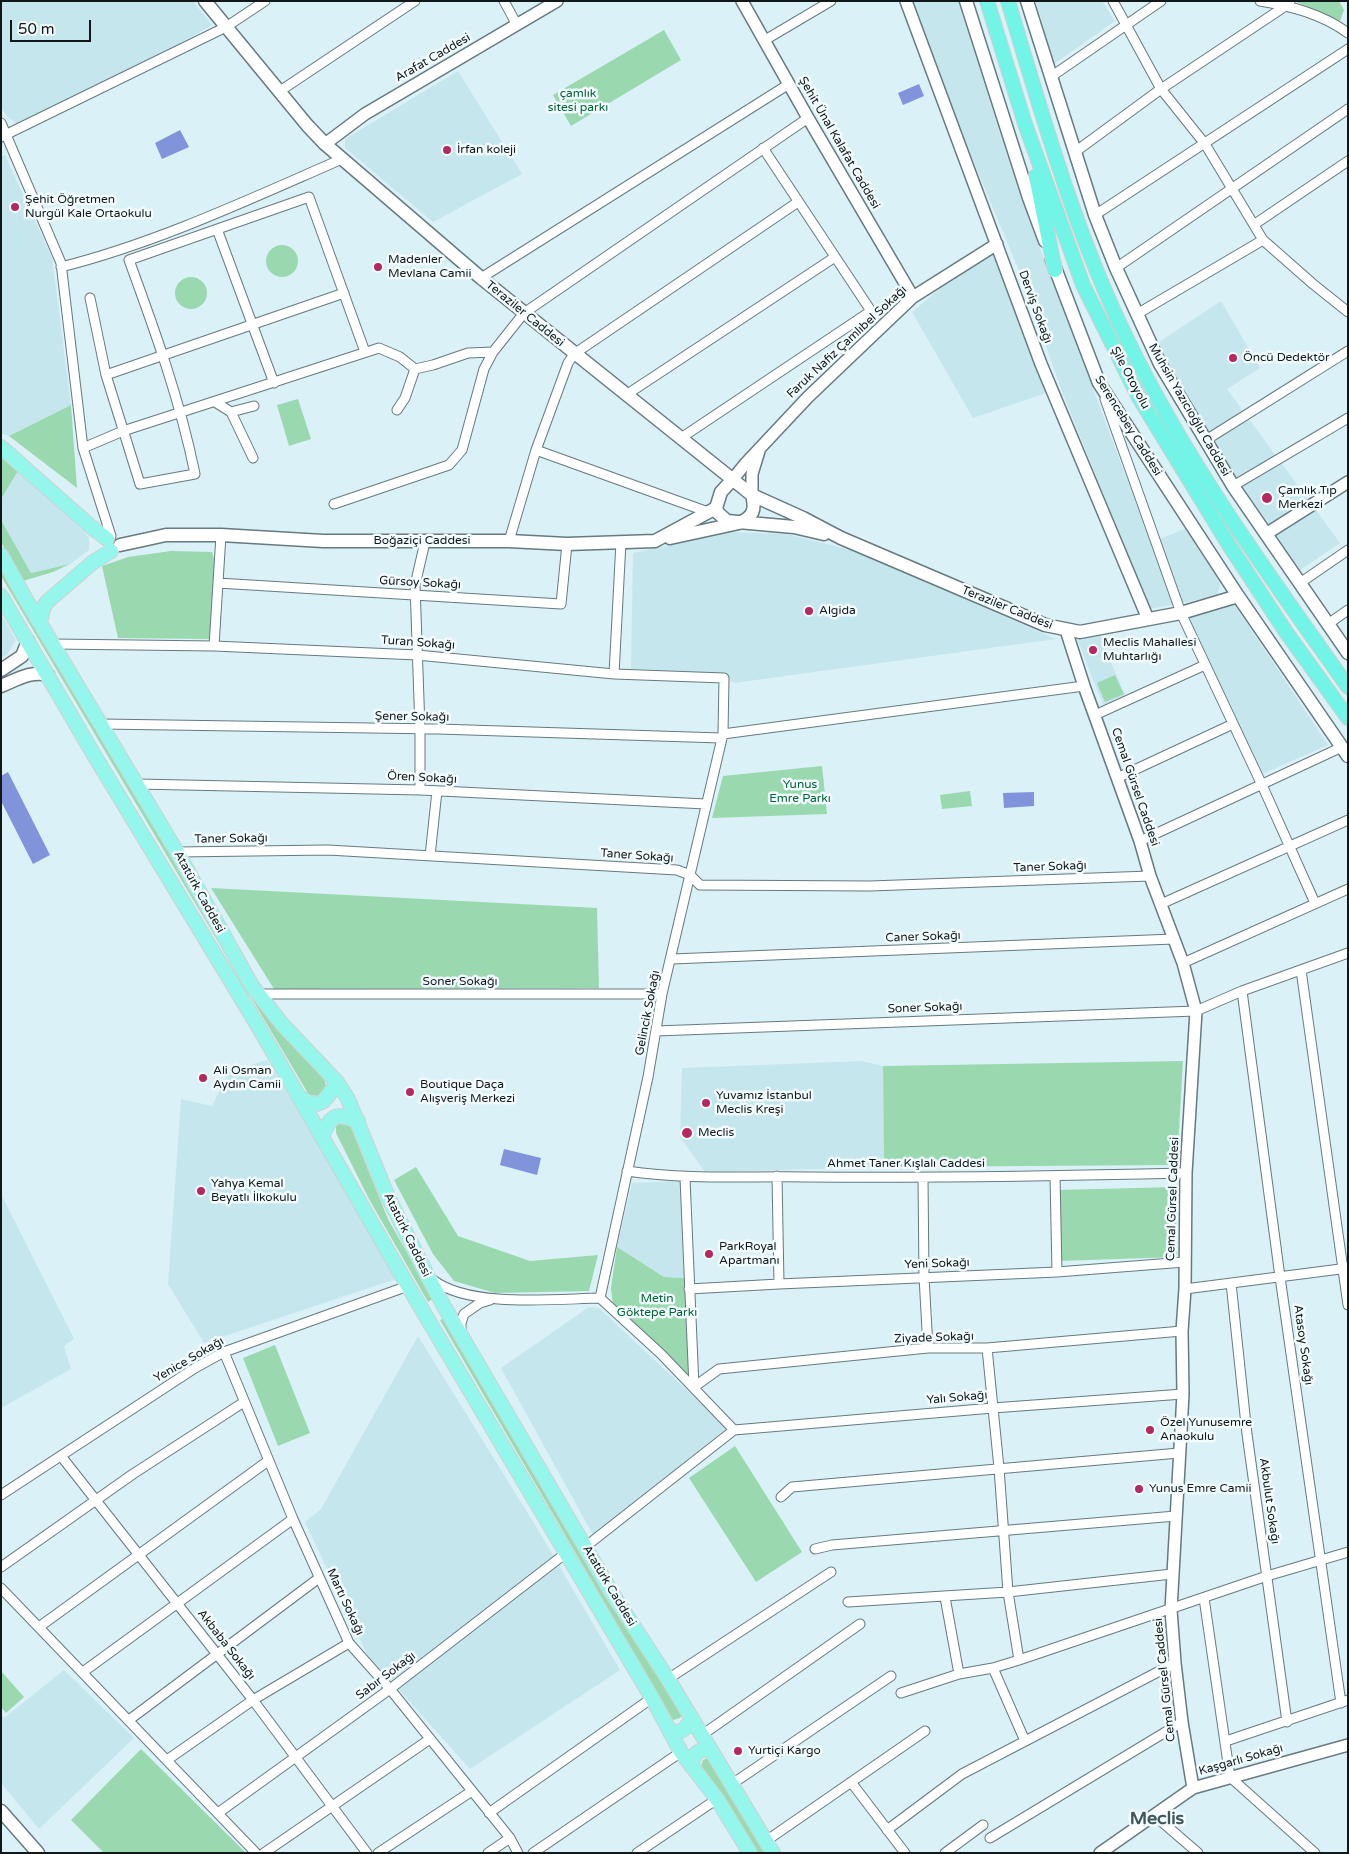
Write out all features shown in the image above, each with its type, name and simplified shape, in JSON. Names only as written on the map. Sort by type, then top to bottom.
[{"type":"highway","name":"Şile Otoyolu","points":[[987,1],[1025,124],[1083,285],[1138,396],[1229,545],[1286,632],[1348,718]]},
{"type":"highway","name":"Şile Otoyolu","points":[[1008,1],[1074,212],[1099,279],[1125,337],[1153,392],[1241,537],[1348,687]]},
{"type":"highway","points":[[1025,124],[1056,270]]},
{"type":"main road","name":"Teraziler Caddesi","points":[[205,1],[307,125],[325,144],[481,278],[752,495],[841,538],[1045,625],[1066,630],[1080,632],[1181,613],[1238,596]]},
{"type":"main road","name":"Serencebey Caddesi","points":[[966,1],[1029,198],[1099,383],[1238,596],[1345,751]]},
{"type":"main road","name":"Muhsin Yazıcıoğlu Caddesi","points":[[1027,1],[1096,215],[1116,268],[1160,364],[1233,486],[1348,653]]},
{"type":"main road","points":[[1,447],[90,526],[112,543],[48,601],[44,606],[40,622]]},
{"type":"main road","points":[[733,479],[721,492],[712,510],[727,521],[739,523]]},
{"type":"main road","points":[[655,541],[739,523],[753,513],[755,504],[752,495]]},
{"type":"main road","name":"Boğaziçi Caddesi","points":[[112,543],[166,535],[323,541],[509,541],[566,544],[655,541],[712,510]]},
{"type":"main road","name":"Teraziler Caddesi","points":[[739,523],[794,527],[841,538]]},
{"type":"main road","name":"Atatürk Caddesi","points":[[1,555],[177,852],[258,994],[282,1024],[337,1082],[348,1099],[388,1197],[426,1275],[585,1547],[644,1645],[668,1679],[769,1847]]},
{"type":"main road","name":"Atatürk Caddesi","points":[[1,596],[298,1096],[652,1698],[681,1752],[717,1799],[750,1853]]},
{"type":"main road","points":[[1,670],[22,656],[28,641]]},
{"type":"main road","points":[[1,686],[33,674],[48,675]]},
{"type":"main road","points":[[298,1096],[307,1103],[320,1104],[325,1100],[337,1082]]},
{"type":"main road","points":[[322,1137],[330,1120],[335,1116],[341,1115],[358,1121]]},
{"type":"main road","points":[[670,1732],[677,1733],[684,1730],[691,1718]]},
{"type":"main road","points":[[692,1767],[693,1757],[697,1752],[704,1749],[711,1750]]},
{"type":"main road","points":[[1,1811],[38,1853]]},
{"type":"street","points":[[4,135],[226,27],[266,1]]},
{"type":"street","points":[[280,91],[415,1]]},
{"type":"street","points":[[504,1],[517,25]]},
{"type":"street","name":"Arafat Caddesi","points":[[325,144],[364,114],[557,1]]},
{"type":"street","name":"Şehit Ünal Kalafat Caddesi","points":[[742,1],[913,297]]},
{"type":"street","points":[[765,40],[831,1]]},
{"type":"street","name":"Derviş Sokağı","points":[[906,1],[1041,364],[1148,619]]},
{"type":"street","points":[[1113,1],[1161,89],[1205,144],[1264,240],[1313,284],[1348,312]]},
{"type":"street","points":[[1052,76],[1161,1]]},
{"type":"street","points":[[1260,1],[1288,3],[1333,23],[1348,34]]},
{"type":"street","points":[[1075,152],[1161,89],[1288,3]]},
{"type":"street","points":[[1096,215],[1348,49]]},
{"type":"street","points":[[481,278],[789,84]]},
{"type":"street","points":[[1116,268],[1348,109]]},
{"type":"street","points":[[334,504],[449,465],[462,450],[484,369],[493,352],[524,313],[808,118]]},
{"type":"street","points":[[1,123],[4,135],[61,267],[83,448],[112,543]]},
{"type":"street","points":[[681,438],[871,311],[763,148]]},
{"type":"street","points":[[61,267],[98,258],[213,215],[342,159]]},
{"type":"street","points":[[1255,224],[1348,161]]},
{"type":"street","points":[[90,298],[106,375],[140,484],[195,474],[188,439],[164,355],[129,260],[309,197],[366,352]]},
{"type":"street","points":[[509,541],[536,450],[568,363],[574,354],[798,202]]},
{"type":"street","points":[[216,229],[274,383]]},
{"type":"street","points":[[1137,314],[1264,240]]},
{"type":"street","name":"Faruk Nafiz Çamlıbel Sokağı","points":[[733,479],[760,447],[808,397],[913,297],[997,244]]},
{"type":"street","points":[[626,395],[835,257]]},
{"type":"street","points":[[106,375],[344,293]]},
{"type":"street","points":[[83,448],[123,431],[379,348],[400,357],[415,368],[433,366],[468,353],[493,352]]},
{"type":"street","points":[[1206,440],[1348,351]]},
{"type":"street","points":[[397,410],[405,398],[415,368]]},
{"type":"street","points":[[1099,383],[1181,613],[1262,785],[1315,904]]},
{"type":"street","points":[[215,402],[231,412],[253,458]]},
{"type":"street","points":[[231,412],[254,406]]},
{"type":"street","points":[[1233,486],[1348,418]]},
{"type":"street","points":[[752,495],[752,474],[760,447]]},
{"type":"street","points":[[536,450],[712,510]]},
{"type":"street","points":[[1266,534],[1348,482]]},
{"type":"street","points":[[214,646],[221,536]]},
{"type":"street","points":[[420,790],[415,585],[425,542]]},
{"type":"street","points":[[614,674],[621,542]]},
{"type":"street","name":"Gürsoy Sokağı","points":[[218,584],[561,604],[566,544]]},
{"type":"street","points":[[1300,583],[1348,550]]},
{"type":"street","points":[[1328,624],[1348,610]]},
{"type":"street","name":"Cemal Gürsel Caddesi","points":[[1066,630],[1084,686],[1140,841],[1150,876],[1183,963],[1196,1011],[1186,1173],[1182,1394],[1171,1610],[1182,1722],[1193,1788]]},
{"type":"street","name":"Turan Sokağı","points":[[53,644],[214,646],[417,655],[614,674],[724,678],[722,736]]},
{"type":"street","points":[[1095,716],[1205,665]]},
{"type":"street","name":"Şener Sokağı","points":[[101,724],[722,736],[1084,686]]},
{"type":"street","points":[[1117,778],[1233,724]]},
{"type":"street","name":"Gelincik Sokağı","points":[[600,1298],[648,1077],[662,994],[672,959],[722,736]]},
{"type":"street","points":[[1140,841],[1262,785],[1345,751]]},
{"type":"street","name":"Ören Sokağı","points":[[136,784],[420,790],[706,804]]},
{"type":"street","points":[[430,856],[437,791]]},
{"type":"street","points":[[1161,904],[1348,820]]},
{"type":"street","name":"Taner Sokağı","points":[[177,852],[328,850],[677,870],[690,875],[700,886],[870,886],[1150,876]]},
{"type":"street","points":[[1183,963],[1348,889]]},
{"type":"street","name":"Caner Sokağı","points":[[672,959],[1174,939]]},
{"type":"street","points":[[1196,1011],[1242,991],[1348,952]]},
{"type":"street","points":[[1301,970],[1345,1268],[1348,1305]]},
{"type":"street","name":"Atasoy Sokağı","points":[[1242,991],[1280,1277],[1344,1702]]},
{"type":"street","name":"Soner Sokağı","points":[[258,994],[662,994]]},
{"type":"street","name":"Soner Sokağı","points":[[656,1031],[1196,1011]]},
{"type":"street","name":"Ahmet Taner Kışlalı Caddesi","points":[[627,1171],[685,1178],[777,1176],[923,1178],[1186,1173]]},
{"type":"street","points":[[777,1176],[779,1284]]},
{"type":"street","points":[[1055,1176],[1057,1272]]},
{"type":"street","points":[[685,1178],[694,1387]]},
{"type":"street","points":[[923,1178],[924,1277],[928,1348]]},
{"type":"street","name":"Yeni Sokağı","points":[[689,1290],[779,1284],[1057,1272],[1185,1262]]},
{"type":"street","points":[[1185,1289],[1345,1268]]},
{"type":"street","points":[[426,1275],[440,1285],[456,1292],[492,1299],[600,1298],[662,1354],[734,1430],[585,1547]]},
{"type":"street","name":"Akbulut Sokağı","points":[[1231,1283],[1247,1434],[1286,1722]]},
{"type":"street","name":"Yenice Sokağı","points":[[1,1495],[195,1368],[224,1352],[408,1286]]},
{"type":"street","points":[[462,1336],[461,1323],[464,1314],[480,1303],[492,1299]]},
{"type":"street","name":"Ziyade Sokağı","points":[[694,1387],[719,1369],[928,1348],[987,1348],[1182,1331]]},
{"type":"street","points":[[987,1348],[999,1468],[1008,1592],[1018,1660]]},
{"type":"street","name":"Martı Sokağı","points":[[224,1352],[268,1461],[349,1643],[390,1690],[490,1813],[510,1838],[518,1853]]},
{"type":"street","name":"Yalı Sokağı","points":[[734,1430],[1182,1394]]},
{"type":"street","points":[[1,1566],[96,1500],[244,1402]]},
{"type":"street","points":[[781,1497],[792,1487],[1179,1454]]},
{"type":"street","name":"Akbaba Sokağı","points":[[61,1456],[253,1700],[367,1853]]},
{"type":"street","points":[[39,1627],[268,1461]]},
{"type":"street","points":[[815,1549],[832,1544],[1176,1516]]},
{"type":"street","points":[[83,1672],[293,1519]]},
{"type":"street","points":[[901,1693],[959,1674],[993,1668],[1171,1610],[1267,1576],[1348,1552]]},
{"type":"street","name":"Sabır Sokağı","points":[[218,1814],[390,1690],[566,1553]]},
{"type":"street","points":[[668,1679],[830,1572]]},
{"type":"street","points":[[848,1602],[1008,1592],[1172,1574]]},
{"type":"street","points":[[129,1720],[320,1578]]},
{"type":"street","points":[[1,1588],[256,1853]]},
{"type":"street","points":[[946,1597],[959,1674]]},
{"type":"street","points":[[1204,1598],[1230,1777],[1315,1853]]},
{"type":"street","points":[[702,1735],[860,1624]]},
{"type":"street","points":[[167,1760],[253,1700],[349,1643]]},
{"type":"street","points":[[887,1830],[962,1774],[1175,1664]]},
{"type":"street","points":[[993,1668],[1025,1741]]},
{"type":"street","points":[[732,1784],[891,1676]]},
{"type":"street","points":[[490,1813],[652,1698]]},
{"type":"street","points":[[1226,1741],[1344,1702]]},
{"type":"street","points":[[990,1838],[1182,1722]]},
{"type":"street","points":[[769,1847],[851,1782],[925,1730]]},
{"type":"street","points":[[264,1853],[430,1739]]},
{"type":"street","name":"Kaşgarlı Sokağı","points":[[1101,1852],[1193,1788],[1348,1746]]},
{"type":"street","points":[[533,1853],[681,1752]]},
{"type":"street","points":[[851,1782],[905,1853]]},
{"type":"street","points":[[378,1853],[472,1791]]},
{"type":"street","points":[[637,1853],[717,1799]]},
{"type":"street","points":[[1154,1815],[1198,1853]]},
{"type":"street","points":[[945,1853],[983,1825]]},
{"type":"street","points":[[488,1853],[510,1838]]},
{"type":"shaded area","points":[[1,1],[193,1],[212,25],[26,132],[7,116],[1,108]]},
{"type":"shaded area","points":[[912,1],[958,1],[1018,190],[1151,543],[1189,527],[1221,581],[1217,596],[1150,609],[1063,394],[1020,273],[926,47]]},
{"type":"shaded area","points":[[1036,1],[1102,1],[1115,21],[1054,64]]},
{"type":"shaded area","points":[[458,71],[522,174],[433,222],[345,148],[345,139]]},
{"type":"shaded area","points":[[5,155],[52,258],[71,405],[9,436],[1,433],[1,157]]},
{"type":"shaded area","points":[[993,254],[1046,393],[973,418],[912,312],[961,271]]},
{"type":"shaded area","points":[[1221,301],[1260,368],[1227,389],[1340,543],[1300,570],[1222,456],[1156,344]]},
{"type":"shaded area","points":[[18,471],[89,537],[89,550],[70,564],[31,573],[1,520],[1,499]]},
{"type":"shaded area","points":[[730,532],[786,534],[855,551],[1056,639],[734,683],[724,676],[631,669],[633,553]]},
{"type":"shaded area","points":[[1233,602],[1328,745],[1262,774],[1185,616]]},
{"type":"shaded area","points":[[1,614],[16,640],[7,655],[1,657]]},
{"type":"shaded area","points":[[1100,635],[1125,696],[1103,705],[1078,641]]},
{"type":"shaded area","points":[[267,1060],[399,1278],[204,1343],[168,1284],[181,1099],[212,1106],[229,1071]]},
{"type":"shaded area","points":[[862,1061],[883,1066],[884,1167],[705,1172],[680,1137],[682,1068]]},
{"type":"shaded area","points":[[680,1181],[685,1278],[664,1277],[617,1247],[632,1183]]},
{"type":"shaded area","points":[[1,1194],[74,1339],[64,1346],[71,1369],[1,1408]]},
{"type":"shaded area","points":[[589,1307],[599,1308],[727,1428],[593,1535],[501,1368]]},
{"type":"shaded area","points":[[418,1336],[540,1533],[620,1670],[470,1769],[367,1654],[305,1522],[321,1509]]},
{"type":"shaded area","points":[[64,1670],[134,1738],[39,1829],[1,1783],[1,1715],[4,1718]]},
{"type":"green space","points":[[1289,1],[1339,1],[1344,10],[1340,21],[1296,2]]},
{"type":"green space","name":"çamlık sitesi parkı","points":[[664,30],[681,60],[571,126],[553,95]]},
{"type":"green space","points":[[282,245],[294,249],[298,261],[294,273],[282,277],[270,273],[266,261],[270,249]]},
{"type":"green space","points":[[191,277],[203,281],[207,293],[203,305],[191,309],[179,305],[175,293],[179,281]]},
{"type":"green space","points":[[298,399],[311,439],[289,446],[277,405]]},
{"type":"green space","points":[[71,405],[77,488],[9,436]]},
{"type":"green space","points":[[1,457],[18,471],[1,499]]},
{"type":"green space","points":[[1,520],[31,573],[70,564],[53,572],[23,581],[1,542]]},
{"type":"green space","points":[[171,551],[212,552],[215,562],[211,639],[118,638],[102,566],[128,557]]},
{"type":"green space","points":[[1,566],[264,1010],[325,1081],[326,1088],[319,1096],[309,1095],[1,576]]},
{"type":"green space","points":[[1115,675],[1124,694],[1105,702],[1097,683]]},
{"type":"green space","name":"Yunus Emre Parkı","points":[[822,766],[827,814],[712,818],[723,776]]},
{"type":"green space","points":[[970,791],[972,806],[942,809],[940,795]]},
{"type":"green space","points":[[211,888],[597,908],[599,988],[274,989]]},
{"type":"green space","points":[[1183,1061],[1177,1165],[884,1167],[883,1066]]},
{"type":"green space","points":[[340,1120],[350,1125],[388,1219],[433,1299],[428,1302],[369,1199],[336,1133],[336,1124]]},
{"type":"green space","points":[[416,1167],[458,1236],[530,1261],[598,1255],[589,1291],[495,1293],[454,1281],[433,1254],[394,1180]]},
{"type":"green space","points":[[1175,1187],[1177,1257],[1059,1261],[1057,1190]]},
{"type":"green space","name":"Metin Göktepe Parkı","points":[[617,1247],[664,1277],[685,1278],[691,1378],[613,1305],[611,1288]]},
{"type":"green space","points":[[445,1318],[682,1715],[680,1718],[673,1720],[440,1320]]},
{"type":"green space","points":[[275,1345],[310,1433],[278,1446],[243,1358]]},
{"type":"green space","points":[[735,1446],[802,1552],[756,1582],[689,1478]]},
{"type":"green space","points":[[1,1671],[24,1697],[6,1713],[1,1707]]},
{"type":"green space","points":[[141,1749],[246,1853],[104,1853],[71,1820]]},
{"type":"green space","points":[[707,1758],[765,1853],[757,1853],[701,1766],[703,1760]]},
{"type":"water","points":[[919,84],[924,96],[903,105],[898,93]]},
{"type":"water","points":[[180,130],[189,147],[162,159],[155,143]]},
{"type":"water","points":[[8,772],[50,855],[33,864],[1,801],[1,776]]},
{"type":"water","points":[[1034,792],[1034,806],[1004,808],[1003,793]]},
{"type":"water","points":[[504,1149],[541,1158],[537,1175],[500,1165]]},
{"type":"place","name":"İrfan koleji","points":[[447,150]]},
{"type":"place","name":"Şehit Öğretmen Nurgül Kale Ortaokulu","points":[[15,207]]},
{"type":"place","name":"Madenler Mevlana Camii","points":[[378,267]]},
{"type":"place","name":"Öncü Dedektör","points":[[1233,358]]},
{"type":"place","name":"Çamlık Tıp Merkezi","points":[[1267,498]]},
{"type":"place","name":"Algida","points":[[809,611]]},
{"type":"place","name":"Meclis Mahallesi Muhtarlığı","points":[[1093,650]]},
{"type":"place","name":"Ali Osman Aydın Camii","points":[[203,1078]]},
{"type":"place","name":"Boutique Daça Alışveriş Merkezi","points":[[410,1092]]},
{"type":"place","name":"Yuvamız İstanbul Meclis Kreşi","points":[[706,1103]]},
{"type":"place","name":"Meclis","points":[[687,1133]]},
{"type":"place","name":"Yahya Kemal Beyatlı İlkokulu","points":[[201,1191]]},
{"type":"place","name":"ParkRoyal Apartmanı","points":[[709,1254]]},
{"type":"place","name":"Özel Yunusemre Anaokulu","points":[[1150,1430]]},
{"type":"place","name":"Yunus Emre Camii","points":[[1139,1489]]},
{"type":"place","name":"Yurtiçi Kargo","points":[[738,1751]]},
{"type":"district","name":"Meclis","points":[[1157,1819]]}]
